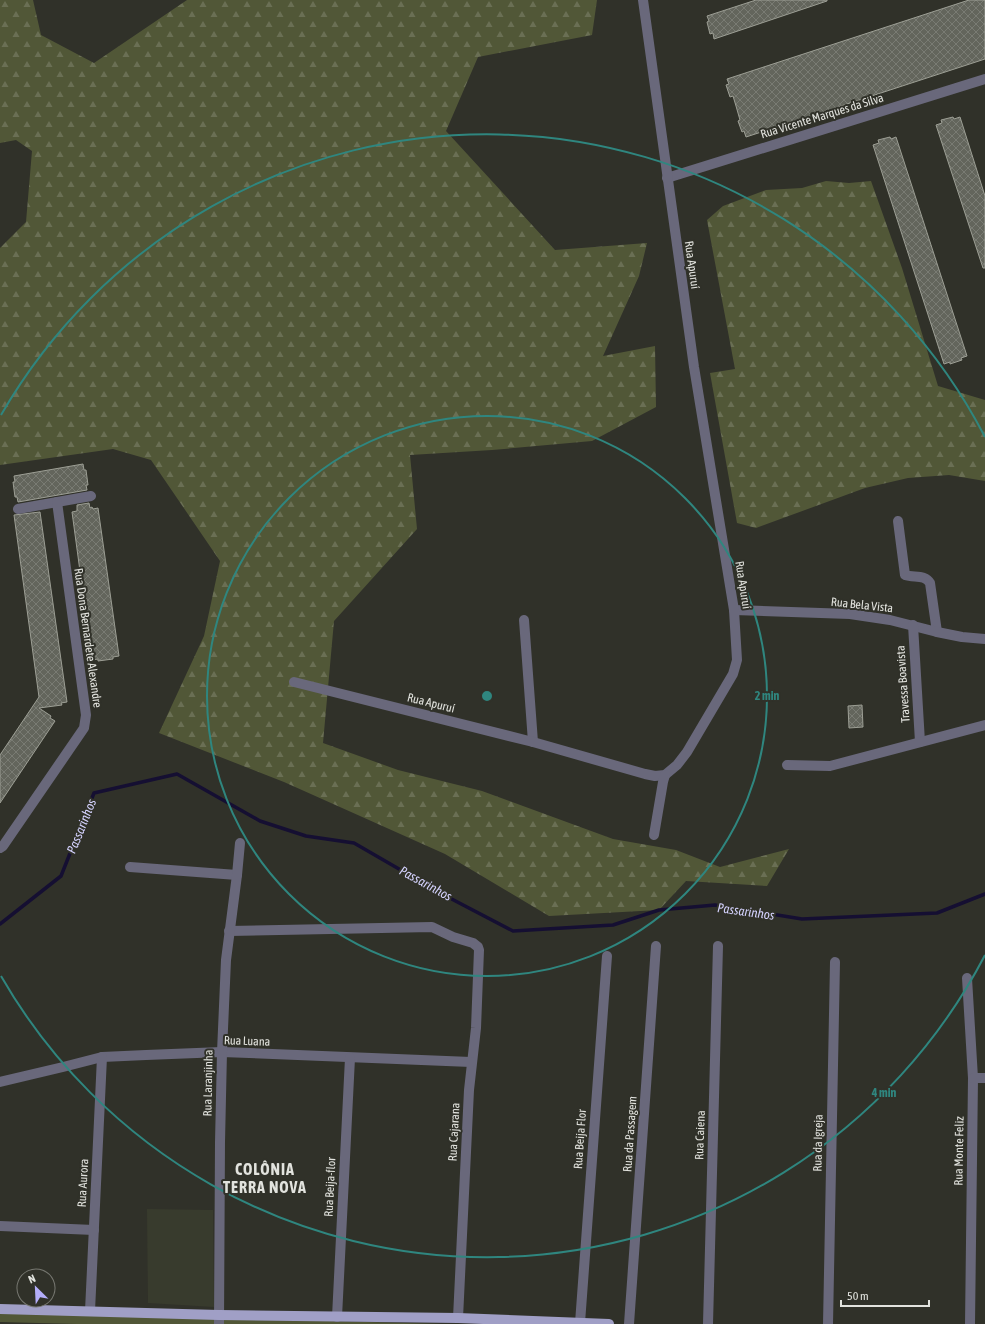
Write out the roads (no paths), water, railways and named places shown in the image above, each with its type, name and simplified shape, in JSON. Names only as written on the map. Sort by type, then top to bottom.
[{"type":"main road","points":[[0,1308],[90,1311],[219,1320],[337,1317],[458,1318],[524,1322],[609,1324]]},
{"type":"street","name":"Rua Apuruí","points":[[294,682],[533,742],[645,774],[665,776],[677,766],[687,752],[733,674],[737,660],[734,610],[694,368],[642,0]]},
{"type":"street","name":"Rua Vicente Marques da Silva","points":[[667,178],[985,79]]},
{"type":"street","points":[[18,509],[91,496]]},
{"type":"street","name":"Rua Dona Bernardete Alexandre","points":[[0,848],[3,846],[84,728],[86,715],[57,502]]},
{"type":"street","points":[[898,522],[905,575],[928,579],[930,583],[937,632]]},
{"type":"street","name":"Rua Bela Vista","points":[[734,610],[850,614],[890,620],[962,637],[985,639]]},
{"type":"street","points":[[524,620],[533,742]]},
{"type":"street","name":"Travessa Boavista","points":[[913,625],[920,742]]},
{"type":"street","points":[[787,764],[830,766],[985,725]]},
{"type":"street","points":[[654,835],[665,776]]},
{"type":"street","name":"Rua Laranjinha","points":[[219,1320],[222,1052],[226,960],[240,843]]},
{"type":"street","points":[[130,867],[237,875]]},
{"type":"street","name":"Rua Cajarana","points":[[229,931],[432,927],[453,937],[473,943],[478,947],[476,1028],[471,1062],[458,1318]]},
{"type":"street","name":"Rua da Passagem","points":[[629,1324],[656,946]]},
{"type":"street","name":"Rua Caiena","points":[[708,1324],[718,946]]},
{"type":"street","name":"Rua Beija Flor","points":[[580,1323],[606,956]]},
{"type":"street","name":"Rua da Igreja","points":[[828,1324],[835,962]]},
{"type":"street","name":"Rua Monte Feliz","points":[[967,978],[973,1078],[970,1324]]},
{"type":"street","name":"Rua Luana","points":[[0,1082],[63,1068],[102,1057],[222,1052],[471,1062]]},
{"type":"street","name":"Rua Aurora","points":[[90,1311],[102,1057]]},
{"type":"street","name":"Rua Beija-flor","points":[[337,1317],[350,1058]]},
{"type":"street","points":[[973,1078],[985,1078]]},
{"type":"street","points":[[0,1226],[94,1230]]},
{"type":"waterway","name":"Passarinhos","points":[[0,924],[61,876],[94,793],[177,774],[260,821],[306,836],[354,843],[444,895],[513,931],[613,925],[659,910],[715,905],[802,919],[937,913],[985,894]]},
{"type":"district","name":"COLÔNIA TERRA NOVA","points":[[265,1178]]}]
